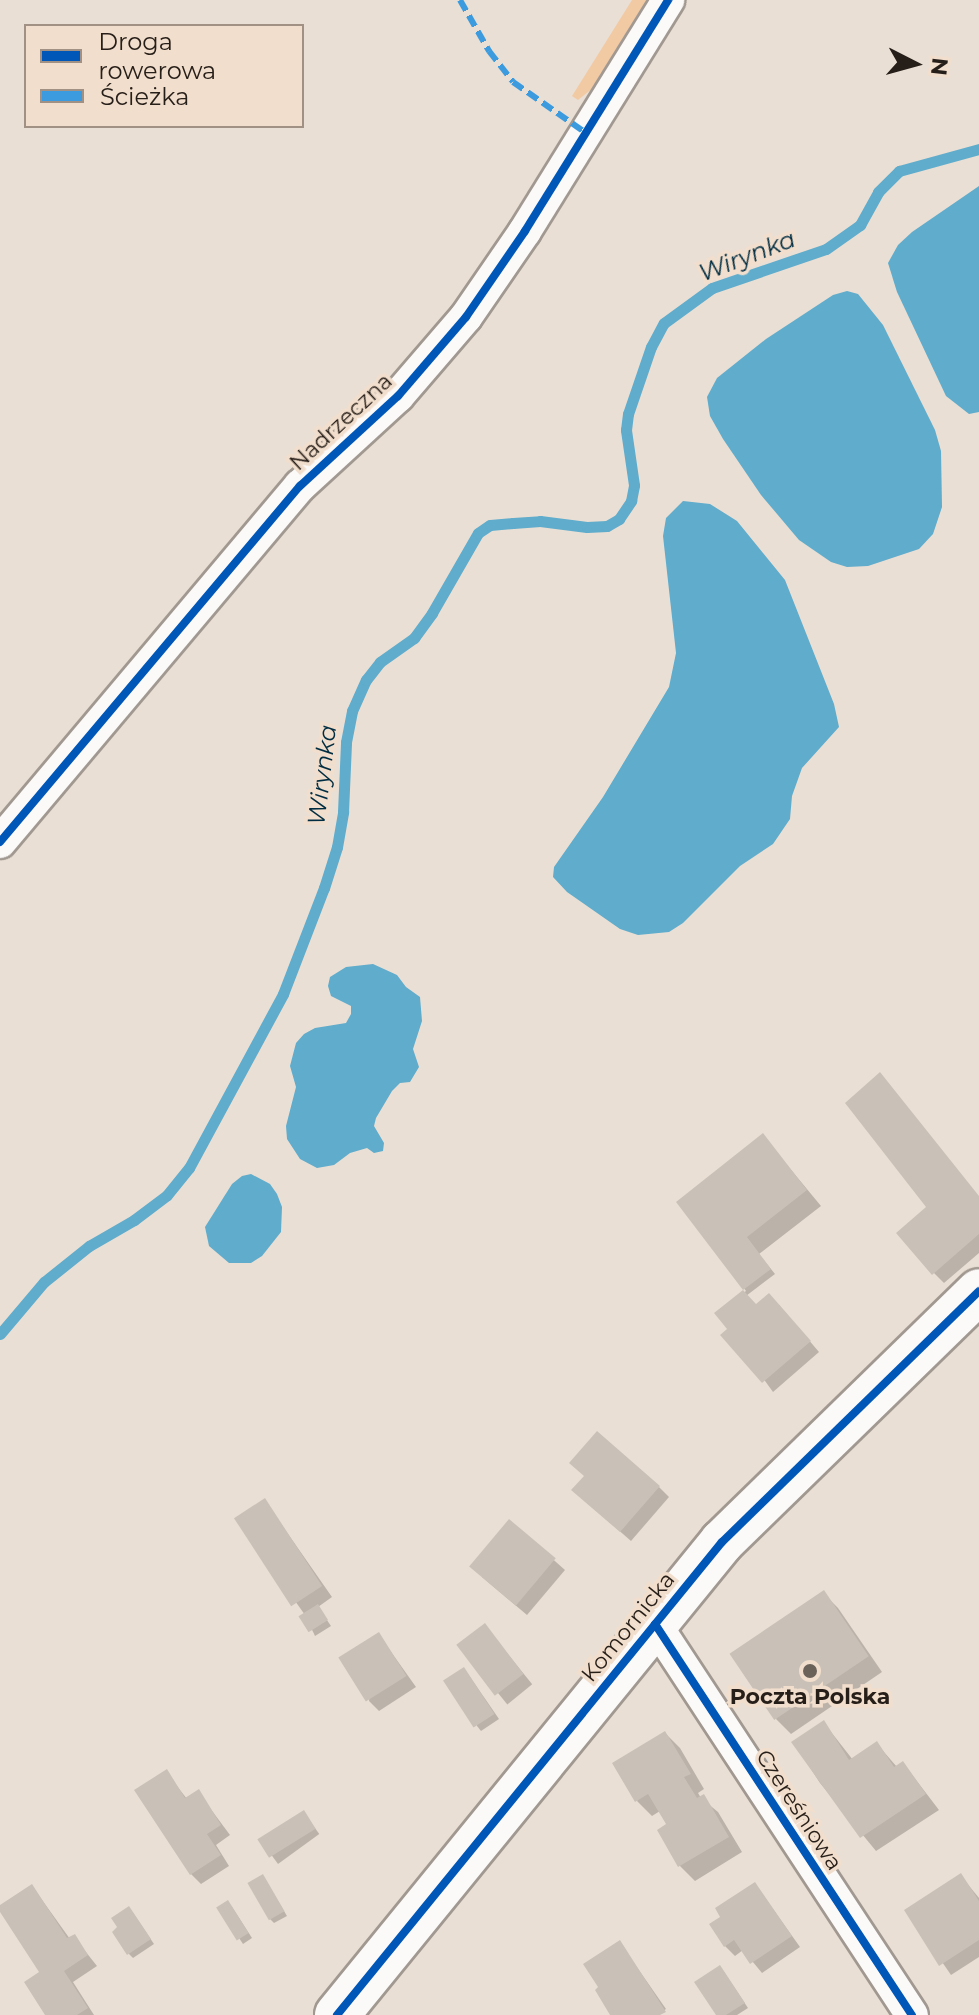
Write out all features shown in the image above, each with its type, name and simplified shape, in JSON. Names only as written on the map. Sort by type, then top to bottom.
[{"type":"street","name":"Nadrzeczna","points":[[0,842],[300,486],[398,396],[466,317],[525,231],[668,0]]},
{"type":"street","name":"Komornicka","points":[[337,2015],[745,1517],[979,1291]]},
{"type":"street","name":"Czereśniowa","points":[[655,1624],[912,2015]]},
{"type":"shaded area","points":[[632,0],[647,0],[593,88],[578,100],[572,96]]},
{"type":"water","points":[[979,186],[979,412],[969,414],[946,396],[897,292],[888,263],[898,245],[912,232]]},
{"type":"water","points":[[847,291],[858,294],[883,325],[935,430],[941,451],[942,507],[933,534],[919,549],[868,566],[847,567],[831,562],[799,540],[761,495],[710,416],[707,397],[717,378],[766,339],[833,295]]},
{"type":"water","points":[[683,501],[710,504],[737,521],[785,580],[834,704],[839,727],[802,768],[792,796],[790,819],[773,844],[740,866],[683,923],[669,932],[638,935],[620,929],[567,892],[553,877],[554,867],[603,797],[669,687],[676,653],[663,536],[666,518]]},
{"type":"water","points":[[373,964],[397,975],[406,987],[420,997],[422,1021],[413,1049],[419,1067],[410,1082],[400,1083],[392,1091],[376,1118],[374,1126],[384,1143],[383,1151],[374,1153],[367,1148],[350,1153],[334,1165],[317,1168],[300,1159],[287,1139],[286,1126],[296,1087],[290,1066],[296,1043],[315,1028],[346,1023],[351,1006],[331,996],[328,986],[330,977],[346,967]]},
{"type":"water","points":[[251,1174],[270,1184],[277,1194],[282,1207],[281,1232],[262,1256],[251,1263],[229,1263],[209,1246],[205,1227],[232,1184],[242,1176]]},
{"type":"building","points":[[880,1072],[979,1196],[979,1234],[932,1275],[896,1233],[926,1207],[845,1103]]},
{"type":"building","points":[[763,1133],[807,1190],[747,1237],[771,1269],[743,1290],[676,1202]]},
{"type":"building","points":[[743,1290],[756,1304],[769,1293],[811,1341],[762,1383],[720,1335],[727,1329],[714,1313]]},
{"type":"building","points":[[597,1431],[660,1486],[620,1532],[571,1490],[584,1476],[569,1463]]},
{"type":"building","points":[[265,1498],[322,1586],[291,1606],[234,1518]]},
{"type":"building","points":[[509,1519],[556,1558],[516,1606],[469,1566]]},
{"type":"building","points":[[824,1590],[869,1656],[774,1720],[729,1654]]},
{"type":"building","points":[[318,1604],[328,1620],[309,1632],[298,1616]]},
{"type":"building","points":[[485,1623],[524,1674],[495,1696],[456,1645]]},
{"type":"building","points":[[379,1632],[407,1676],[366,1702],[338,1657]]},
{"type":"building","points":[[464,1667],[494,1714],[474,1728],[443,1681]]},
{"type":"building","points":[[824,1720],[849,1760],[877,1741],[894,1767],[903,1761],[926,1794],[860,1838],[791,1742]]},
{"type":"building","points":[[665,1731],[691,1774],[684,1777],[697,1798],[704,1794],[729,1837],[678,1867],[657,1830],[666,1824],[648,1794],[635,1802],[612,1763]]},
{"type":"building","points":[[167,1769],[185,1798],[199,1789],[221,1825],[207,1834],[221,1855],[190,1875],[134,1790]]},
{"type":"building","points":[[304,1810],[316,1829],[269,1858],[257,1839]]},
{"type":"building","points":[[961,1873],[979,1901],[979,1940],[939,1966],[904,1910]]},
{"type":"building","points":[[263,1874],[284,1911],[269,1920],[247,1883]]},
{"type":"building","points":[[755,1882],[792,1936],[750,1964],[734,1940],[724,1947],[709,1924],[720,1917],[715,1908]]},
{"type":"building","points":[[32,1884],[67,1938],[75,1934],[88,1955],[64,1971],[88,2008],[77,2015],[45,2015],[24,1982],[39,1972],[0,1912],[0,1905]]},
{"type":"building","points":[[228,1900],[249,1933],[237,1940],[216,1907]]},
{"type":"building","points":[[129,1906],[151,1939],[127,1955],[112,1932],[117,1927],[111,1918]]},
{"type":"building","points":[[620,1940],[666,2012],[660,2015],[610,2015],[595,1990],[598,1987],[583,1964]]},
{"type":"building","points":[[720,1965],[745,2003],[726,2015],[716,2015],[694,1982]]},
{"type":"waterway","name":"Wirynka","points":[[0,1334],[44,1282],[89,1246],[134,1220],[167,1195],[189,1168],[283,994],[324,888],[337,847],[343,812],[346,742],[352,711],[366,680],[380,662],[414,638],[478,533],[490,525],[540,521],[587,527],[607,526],[619,519],[631,501],[634,485],[626,430],[628,414],[651,347],[664,323],[712,288],[826,249],[860,225],[878,192],[899,171],[979,149]]},
{"type":"marked path","points":[[460,0],[489,51],[513,82],[586,133]]},
{"type":"cycle path","points":[[0,842],[300,486],[398,396],[466,317],[525,231],[668,0]]},
{"type":"cycle path","points":[[337,2015],[722,1542],[979,1291]]},
{"type":"cycle path","points":[[655,1624],[912,2015]]},
{"type":"place","name":"Poczta Polska","points":[[810,1671]]}]
